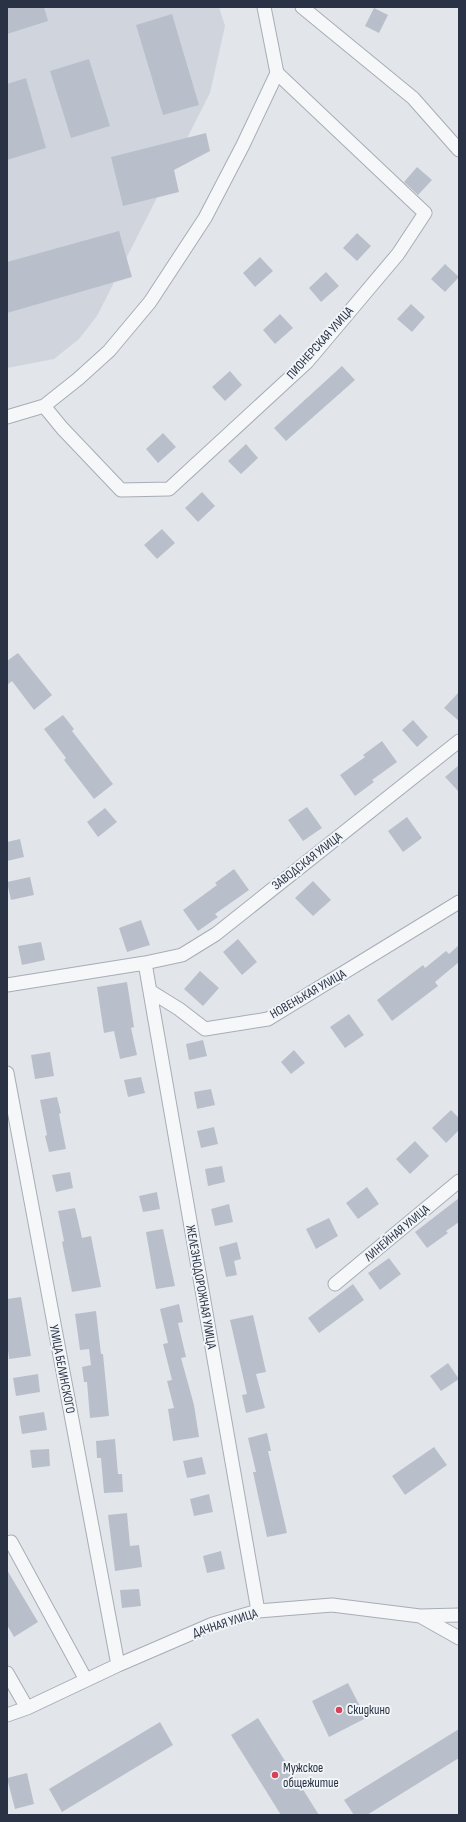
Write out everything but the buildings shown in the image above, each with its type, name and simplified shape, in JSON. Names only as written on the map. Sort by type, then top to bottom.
[{"type":"street","points":[[7,417],[44,406],[78,379],[109,351],[150,302],[205,218],[244,145],[277,73],[264,7]]},
{"type":"street","points":[[302,7],[413,98],[459,150]]},
{"type":"street","name":"ПИОНЕРСКАЯ УЛИЦА","points":[[44,406],[62,428],[121,490],[169,489],[307,362],[398,254],[425,213],[277,73]]},
{"type":"street","name":"ЗАВОДСКАЯ УЛИЦА","points":[[7,985],[145,963],[182,955],[216,934],[459,741]]},
{"type":"street","name":"НОВЕНЬКАЯ УЛИЦА","points":[[150,991],[179,1009],[205,1029],[268,1019],[459,902]]},
{"type":"street","name":"ЖЕЛЕЗНОДОРОЖНАЯ УЛИЦА","points":[[145,963],[258,1611]]},
{"type":"street","name":"УЛИЦА БЕЛИНСКОГО","points":[[7,1073],[118,1665]]},
{"type":"street","name":"ЛИНЕЙНАЯ УЛИЦА","points":[[335,1284],[459,1181]]},
{"type":"street","points":[[10,1542],[86,1680]]},
{"type":"street","name":"ДАЧНАЯ УЛИЦА","points":[[7,1716],[118,1665],[213,1624],[258,1611],[332,1605],[420,1616],[459,1615]]},
{"type":"street","points":[[420,1616],[459,1638]]},
{"type":"street","points":[[7,1673],[27,1708]]},
{"type":"shaded area","points":[[7,7],[219,7],[225,26],[210,93],[97,316],[79,339],[54,359],[7,368]]},
{"type":"place","name":"Скидкино","points":[[339,1710]]},
{"type":"place","name":"Мужское общежитие","points":[[275,1775]]}]
